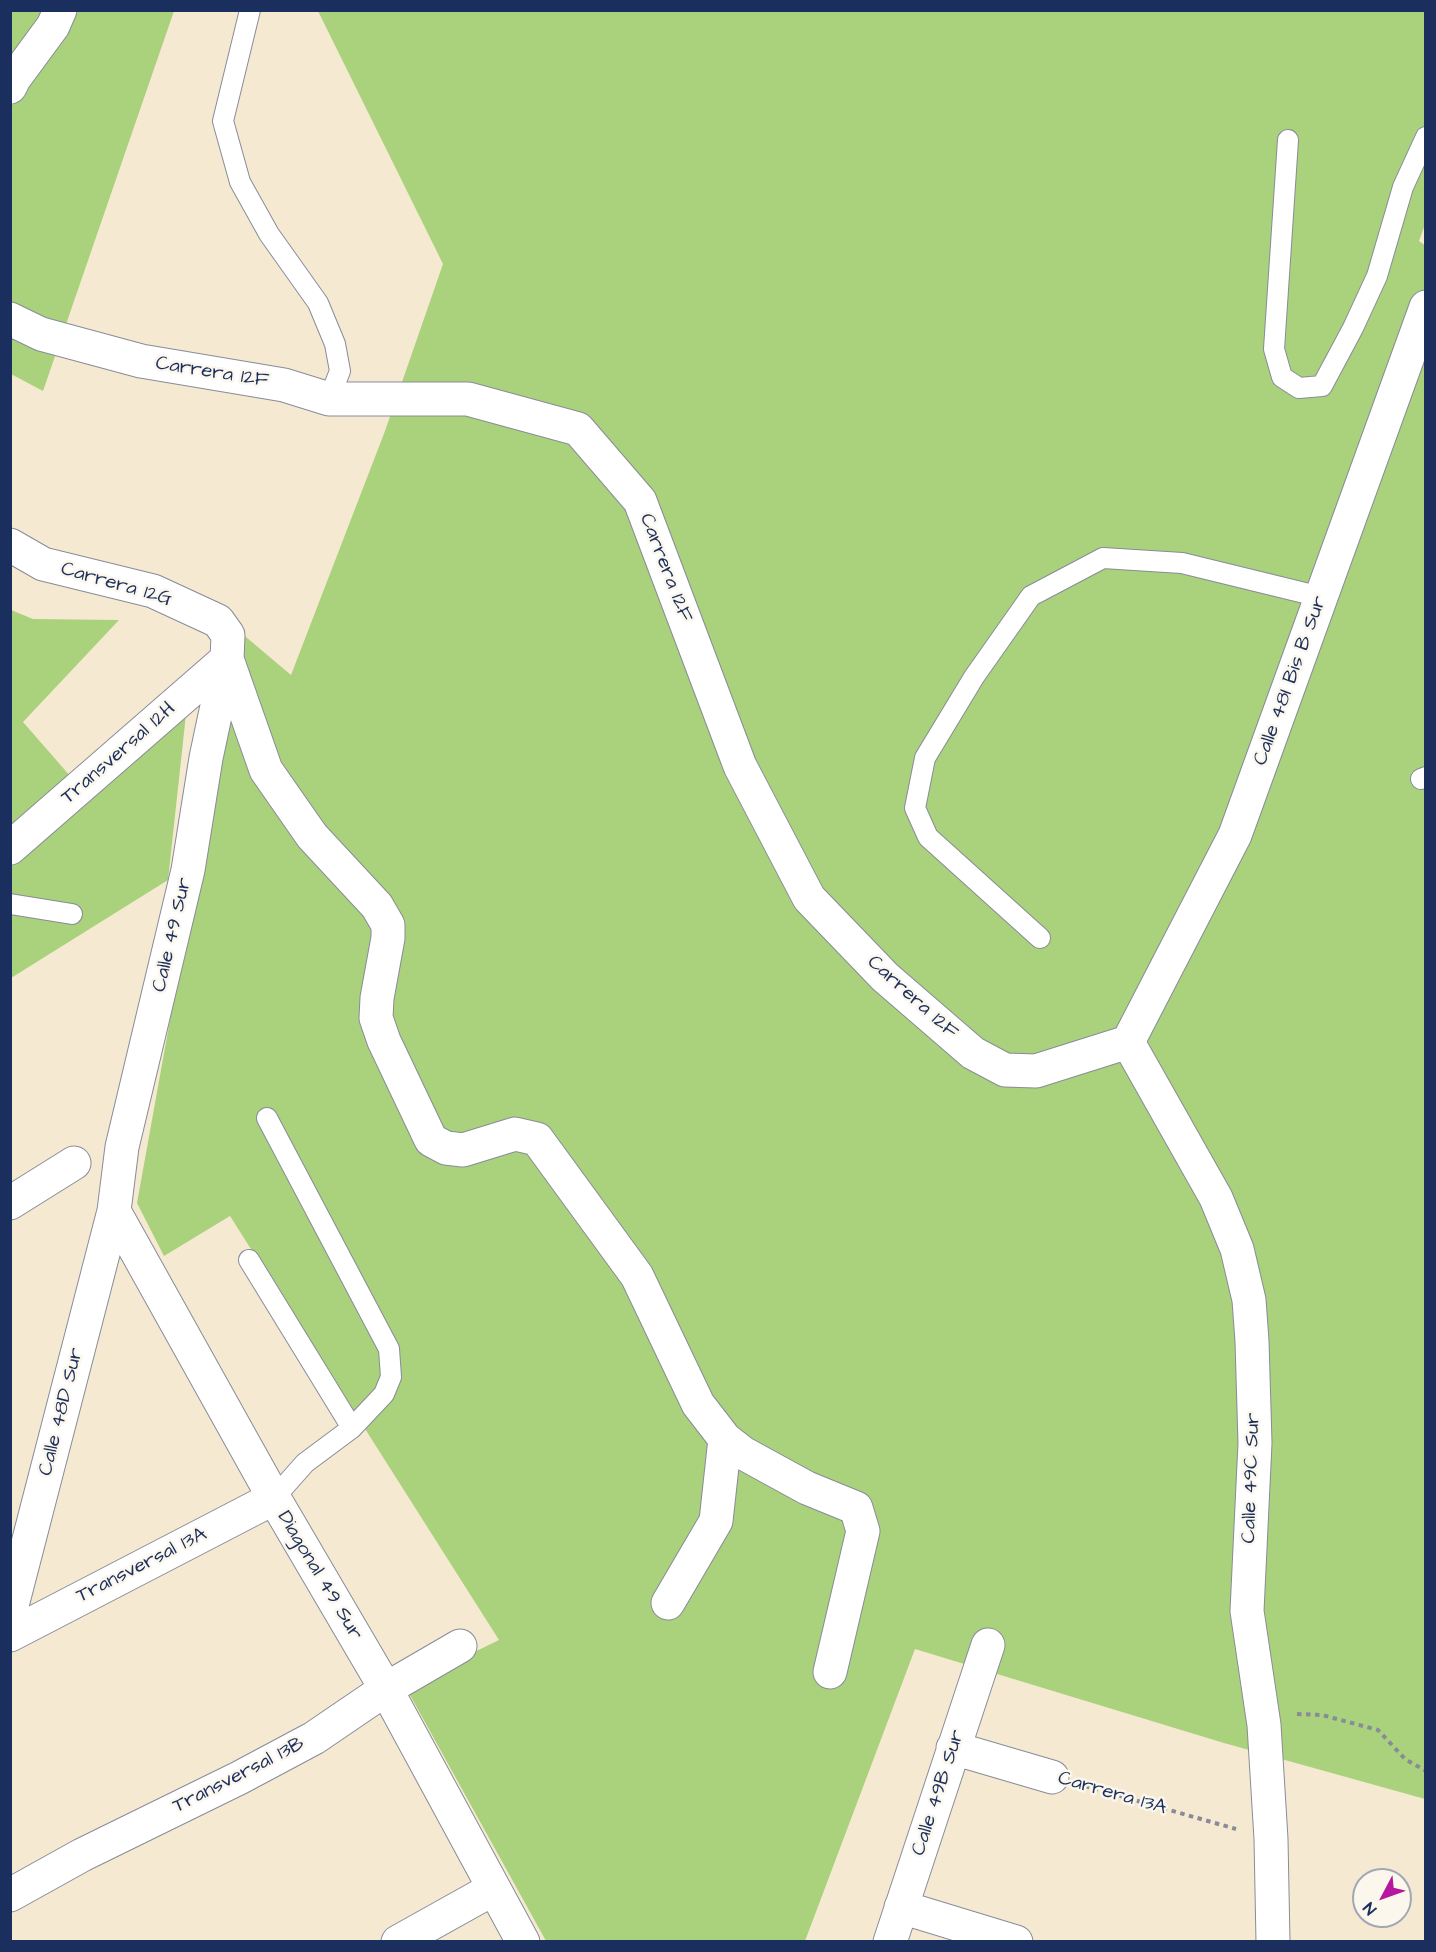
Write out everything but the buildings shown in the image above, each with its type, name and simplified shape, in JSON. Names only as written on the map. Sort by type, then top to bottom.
[{"type":"street","points":[[12,81],[53,26],[60,10]]},
{"type":"street","name":"Calle 48I Bis B Sur","points":[[1128,1042],[1235,835],[1425,308]]},
{"type":"street","name":"Carrera 12F","points":[[10,319],[41,334],[141,361],[284,385],[329,399],[468,399],[578,429],[640,501],[740,766],[809,898],[885,978],[973,1053],[1005,1070],[1036,1071],[1128,1042]]},
{"type":"street","name":"Carrera 12G","points":[[10,545],[43,564],[153,591],[218,621],[228,635],[227,659]]},
{"type":"street","points":[[227,659],[266,770],[312,836],[377,906],[388,925],[376,1018],[384,1041],[431,1140],[446,1148],[463,1150],[515,1134],[537,1139],[637,1276],[698,1404],[725,1439],[743,1454],[807,1488],[856,1508],[863,1531],[831,1672]]},
{"type":"street","name":"Transversal 12H","points":[[10,848],[227,659]]},
{"type":"street","name":"Calle 49 Sur","points":[[114,1211],[123,1147],[188,870],[206,758],[227,659]]},
{"type":"street","name":"Calle 49C Sur","points":[[1128,1042],[1216,1198],[1237,1249],[1249,1300],[1255,1443],[1247,1611],[1264,1725],[1273,1941]]},
{"type":"street","points":[[10,1203],[74,1163]]},
{"type":"street","name":"Diagonal 49 Sur","points":[[114,1211],[274,1498],[386,1689],[523,1941]]},
{"type":"street","name":"Calle 48D Sur","points":[[10,1613],[114,1211]]},
{"type":"street","points":[[668,1603],[717,1521],[725,1439]]},
{"type":"street","name":"Transversal 13A","points":[[10,1635],[274,1498]]},
{"type":"street","name":"Calle 49B Sur","points":[[890,1941],[988,1645]]},
{"type":"street","name":"Transversal 13B","points":[[10,1895],[82,1855],[239,1778],[314,1738],[386,1689],[460,1646]]},
{"type":"street","name":"Carrera 13A","points":[[953,1748],[1052,1777]]},
{"type":"street","points":[[398,1941],[493,1889]]},
{"type":"street","points":[[901,1907],[1016,1941]]},
{"type":"lane","points":[[250,10],[223,121],[240,182],[269,234],[318,303],[335,344],[340,371],[329,399]]},
{"type":"lane","points":[[1288,140],[1274,349],[1282,377],[1299,388],[1322,386],[1353,328],[1377,276],[1403,187],[1425,137]]},
{"type":"lane","points":[[1040,938],[928,837],[915,808],[925,758],[974,677],[1031,596],[1103,558],[1182,563],[1321,597]]},
{"type":"lane","points":[[10,904],[72,914]]},
{"type":"lane","points":[[267,1118],[389,1349],[391,1377],[384,1394],[352,1428],[305,1463],[274,1498]]},
{"type":"lane","points":[[249,1260],[352,1428]]},
{"type":"path","points":[[1264,1725],[1289,1714],[1311,1714],[1378,1730],[1405,1759],[1425,1771]]},
{"type":"path","name":"Carrera 13A","points":[[1052,1777],[1270,1839]]},
{"type":"green space","points":[[10,11],[174,11],[43,391],[11,374]]},
{"type":"green space","points":[[318,11],[1425,11],[1426,222],[1419,241],[1426,246],[1425,1799],[1224,1743],[915,1649],[805,1941],[546,1941],[405,1686],[499,1640],[230,1216],[164,1256],[137,1203],[240,632],[291,675],[385,431],[443,264]]},
{"type":"green space","points":[[11,610],[33,619],[119,620],[23,722],[71,777],[11,832]]},
{"type":"green space","points":[[187,705],[168,880],[11,978],[10,862]]}]
